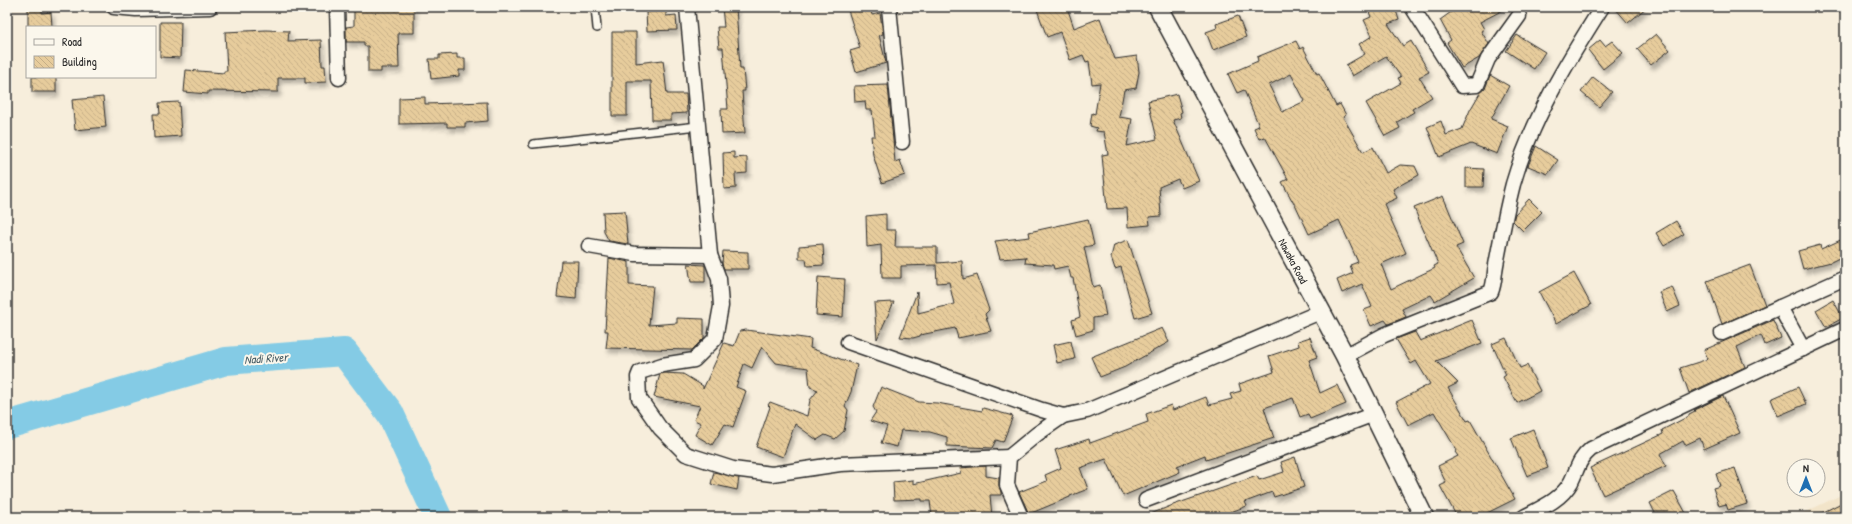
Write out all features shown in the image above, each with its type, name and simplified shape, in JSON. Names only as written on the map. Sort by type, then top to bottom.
[{"type":"street","points":[[114,7],[136,9],[210,7]]},
{"type":"street","points":[[337,7],[339,78]]},
{"type":"street","points":[[687,7],[710,255],[719,279],[721,306],[715,339],[694,360],[662,365],[640,372],[638,377],[639,398],[660,428],[686,454],[733,469],[772,474],[840,464],[1009,458],[1037,434],[1063,416],[1086,411],[1320,312]]},
{"type":"street","points":[[888,7],[902,142]]},
{"type":"street","name":"Nawaka Road","points":[[1158,7],[1320,312],[1345,356],[1424,517]]},
{"type":"street","points":[[1412,7],[1462,86],[1477,85],[1488,59],[1519,16]]},
{"type":"street","points":[[1345,356],[1384,335],[1491,292],[1495,282],[1496,267],[1513,185],[1528,140],[1578,45],[1602,7]]},
{"type":"street","points":[[589,246],[635,254],[710,255]]},
{"type":"street","points":[[1722,333],[1845,278]]},
{"type":"street","points":[[1780,306],[1803,348]]},
{"type":"street","points":[[1524,517],[1556,499],[1564,492],[1570,483],[1580,460],[1591,448],[1845,329]]},
{"type":"street","points":[[848,342],[1063,416]]},
{"type":"street","points":[[1146,500],[1374,414]]},
{"type":"street","points":[[1009,458],[1007,485],[1021,517]]},
{"type":"lane","points":[[595,7],[597,28]]},
{"type":"lane","points":[[533,144],[698,126]]},
{"type":"shaded area","points":[[1845,493],[1845,517],[1795,517]]},
{"type":"building","points":[[28,7],[42,7],[42,13],[51,12],[52,26],[28,26]]},
{"type":"building","points":[[354,7],[414,7],[414,33],[398,33],[399,68],[381,68],[381,72],[368,72],[368,46],[364,46],[364,42],[346,42],[346,27],[354,26]]},
{"type":"building","points":[[722,7],[736,7],[740,69],[743,69],[745,91],[742,91],[745,133],[722,134],[721,109],[728,109],[723,48],[719,48],[717,27],[724,27]]},
{"type":"building","points":[[847,7],[870,7],[872,15],[880,13],[883,34],[879,35],[886,63],[856,72],[850,51],[860,48]]},
{"type":"building","points":[[1036,7],[1067,7],[1074,28],[1100,18],[1115,59],[1137,56],[1139,72],[1136,88],[1124,90],[1119,117],[1132,119],[1127,146],[1157,139],[1148,101],[1177,94],[1182,112],[1180,113],[1181,118],[1173,120],[1199,181],[1182,188],[1178,179],[1159,187],[1161,216],[1149,217],[1150,225],[1128,227],[1127,208],[1107,209],[1102,155],[1108,154],[1104,132],[1096,131],[1097,128],[1090,126],[1092,113],[1095,114],[1100,83],[1092,84],[1089,61],[1086,62],[1083,55],[1070,60],[1060,32],[1047,37]]},
{"type":"building","points":[[1367,7],[1395,7],[1399,20],[1388,24],[1403,46],[1411,41],[1429,72],[1419,77],[1432,97],[1412,109],[1414,112],[1397,122],[1400,128],[1385,136],[1366,103],[1401,83],[1398,78],[1401,77],[1386,56],[1352,76],[1346,65],[1365,54],[1359,44],[1372,36],[1364,20],[1371,17]]},
{"type":"building","points":[[1458,7],[1509,7],[1480,22],[1484,29],[1481,31],[1489,44],[1479,58],[1462,68],[1447,43],[1451,40],[1440,20]]},
{"type":"building","points":[[1614,7],[1647,7],[1628,23]]},
{"type":"building","points":[[666,11],[666,16],[676,15],[677,30],[647,31],[646,12]]},
{"type":"building","points":[[1238,16],[1246,37],[1213,50],[1206,32],[1217,28],[1216,24]]},
{"type":"building","points":[[160,22],[181,22],[180,58],[160,57]]},
{"type":"building","points":[[266,30],[289,31],[288,41],[321,40],[322,66],[325,66],[326,82],[305,83],[305,78],[278,78],[278,92],[208,91],[208,94],[184,92],[186,70],[224,73],[224,71],[227,71],[225,32]]},
{"type":"building","points":[[612,32],[636,32],[636,63],[663,60],[667,94],[686,94],[687,113],[671,114],[671,120],[652,120],[651,81],[627,81],[627,116],[612,116]]},
{"type":"building","points":[[1656,34],[1670,50],[1651,65],[1637,49]]},
{"type":"building","points":[[1517,35],[1545,52],[1534,69],[1506,51]]},
{"type":"building","points":[[1600,40],[1605,46],[1612,41],[1623,53],[1603,69],[1588,50]]},
{"type":"building","points":[[1296,41],[1300,49],[1303,47],[1317,74],[1319,73],[1336,106],[1340,104],[1346,115],[1343,117],[1363,152],[1373,147],[1386,173],[1400,165],[1415,166],[1419,175],[1393,189],[1397,198],[1384,204],[1406,253],[1381,264],[1391,289],[1435,268],[1434,266],[1438,264],[1414,208],[1443,196],[1463,244],[1456,247],[1474,278],[1435,301],[1431,295],[1402,309],[1406,317],[1388,324],[1385,320],[1371,326],[1364,310],[1372,307],[1362,284],[1342,293],[1337,280],[1353,273],[1350,265],[1358,262],[1339,220],[1309,234],[1295,204],[1282,182],[1288,179],[1265,137],[1259,139],[1254,128],[1259,126],[1244,90],[1237,93],[1228,74],[1258,61],[1257,57]],"holes":[[[1291,74],[1305,101],[1282,112],[1269,85]]]},
{"type":"building","points":[[457,54],[457,58],[465,58],[465,70],[459,70],[459,76],[431,79],[429,59],[439,59],[439,55]]},
{"type":"building","points":[[1490,75],[1509,86],[1491,119],[1508,126],[1497,154],[1471,144],[1439,157],[1427,127],[1441,121],[1446,135],[1462,129],[1470,110],[1480,93],[1485,89]]},
{"type":"building","points":[[1593,77],[1612,92],[1599,107],[1581,92]]},
{"type":"building","points":[[32,78],[56,78],[56,92],[32,92]]},
{"type":"building","points":[[888,85],[895,162],[900,160],[905,175],[882,183],[873,155],[871,136],[875,136],[872,110],[866,110],[865,101],[855,102],[854,86]]},
{"type":"building","points":[[103,97],[106,127],[75,130],[72,100]]},
{"type":"building","points":[[425,97],[425,104],[487,102],[488,121],[465,123],[465,127],[447,127],[447,123],[399,124],[399,98]]},
{"type":"building","points":[[179,102],[181,136],[154,138],[153,114],[160,114],[159,103]]},
{"type":"building","points":[[1536,146],[1558,160],[1548,174],[1528,166]]},
{"type":"building","points":[[734,152],[734,158],[747,157],[747,173],[735,174],[736,188],[724,189],[723,153]]},
{"type":"building","points":[[1466,168],[1484,169],[1483,187],[1466,187]]},
{"type":"building","points":[[1529,199],[1542,212],[1523,231],[1513,221],[1515,214]]},
{"type":"building","points":[[625,211],[628,244],[609,241],[604,232],[603,212]]},
{"type":"building","points":[[886,214],[886,230],[896,230],[895,247],[937,247],[937,263],[962,261],[963,279],[977,275],[989,310],[985,314],[991,331],[958,338],[955,328],[920,335],[913,338],[900,337],[917,292],[918,313],[954,304],[949,282],[937,283],[936,265],[901,266],[901,278],[882,278],[881,245],[867,247],[866,216]]},
{"type":"building","points":[[1088,219],[1094,245],[1084,247],[1093,287],[1100,285],[1106,316],[1093,318],[1093,330],[1076,335],[1072,320],[1080,317],[1073,278],[1071,278],[1068,266],[1054,269],[1053,265],[1025,263],[1026,257],[1000,259],[995,241],[1030,237],[1029,232]]},
{"type":"building","points":[[1676,221],[1684,234],[1664,246],[1656,233]]},
{"type":"building","points":[[1845,238],[1845,255],[1831,262],[1803,269],[1798,251],[1820,245],[1821,249]]},
{"type":"building","points":[[1128,240],[1152,313],[1135,318],[1121,267],[1115,269],[1111,257],[1114,245]]},
{"type":"building","points":[[823,244],[824,265],[807,266],[806,259],[799,259],[799,246]]},
{"type":"building","points":[[723,251],[748,252],[748,269],[724,269],[722,264]]},
{"type":"building","points":[[609,258],[629,262],[629,285],[653,286],[649,325],[677,323],[677,318],[704,319],[704,338],[692,350],[606,348],[608,331],[605,331]]},
{"type":"building","points":[[561,261],[578,261],[576,299],[557,297]]},
{"type":"building","points":[[688,264],[705,265],[705,282],[691,282]]},
{"type":"building","points":[[1750,265],[1765,305],[1722,324],[1707,281]]},
{"type":"building","points":[[1574,273],[1591,305],[1556,324],[1539,292]]},
{"type":"building","points":[[818,277],[845,279],[843,317],[816,315]]},
{"type":"building","points":[[1672,287],[1680,306],[1667,312],[1659,292]]},
{"type":"building","points":[[1833,300],[1843,318],[1826,327],[1816,310]]},
{"type":"building","points":[[894,302],[877,339],[874,303]]},
{"type":"building","points":[[1472,320],[1482,343],[1436,361],[1458,383],[1448,388],[1467,421],[1470,420],[1515,499],[1479,517],[1457,517],[1440,486],[1446,483],[1438,466],[1458,456],[1455,452],[1457,451],[1434,412],[1408,425],[1396,402],[1430,384],[1416,361],[1411,364],[1396,339],[1415,332],[1420,341]]},
{"type":"building","points":[[1773,320],[1781,338],[1765,345],[1761,335],[1737,347],[1745,367],[1689,393],[1680,368],[1708,359],[1704,350]]},
{"type":"building","points":[[1162,328],[1169,342],[1125,367],[1100,377],[1091,357]]},
{"type":"building","points":[[746,330],[811,339],[810,348],[857,365],[851,392],[845,406],[848,410],[844,431],[835,439],[825,435],[817,440],[795,424],[783,457],[756,447],[770,407],[768,405],[770,402],[807,416],[810,400],[818,390],[810,387],[808,368],[776,363],[762,346],[752,368],[744,364],[736,387],[746,391],[733,427],[725,424],[712,445],[695,435],[701,423],[694,420],[700,406],[654,397],[660,374],[664,373],[683,374],[703,386],[703,389],[724,343],[734,346],[740,331]]},
{"type":"building","points":[[1310,337],[1317,357],[1309,360],[1320,393],[1337,385],[1346,404],[1310,419],[1308,414],[1300,417],[1293,398],[1264,408],[1274,438],[1206,460],[1205,455],[1177,466],[1180,472],[1123,496],[1106,459],[1080,468],[1088,489],[1029,514],[1019,492],[1047,481],[1045,475],[1061,468],[1055,450],[1089,439],[1090,443],[1148,422],[1146,414],[1171,405],[1173,410],[1206,397],[1209,405],[1232,399],[1230,394],[1241,391],[1239,384],[1274,372],[1269,356],[1299,346],[1298,341]]},
{"type":"building","points":[[1506,338],[1520,368],[1527,365],[1540,391],[1517,403],[1503,377],[1506,375],[1492,344]]},
{"type":"building","points":[[1071,341],[1075,359],[1057,363],[1053,345]]},
{"type":"building","points":[[881,387],[919,402],[937,403],[982,411],[983,408],[1013,416],[1003,442],[996,440],[992,448],[947,446],[947,437],[930,432],[901,430],[897,447],[881,443],[887,426],[870,421],[876,412],[873,407]]},
{"type":"building","points":[[1798,387],[1806,404],[1778,416],[1771,399]]},
{"type":"building","points":[[1723,396],[1740,433],[1704,449],[1700,438],[1685,445],[1683,441],[1660,454],[1666,466],[1603,495],[1590,468],[1663,434],[1662,430],[1689,416],[1689,414],[1695,411],[1694,410]]},
{"type":"building","points":[[1533,429],[1548,468],[1527,476],[1511,438]]},
{"type":"building","points":[[1295,457],[1304,487],[1274,497],[1272,492],[1245,502],[1247,506],[1217,517],[1143,517],[1257,476],[1259,480],[1284,472],[1281,462]]},
{"type":"building","points":[[986,466],[986,476],[999,478],[1001,492],[1001,495],[990,495],[992,517],[932,517],[930,501],[922,501],[922,499],[894,500],[893,482],[913,480],[913,484],[961,473],[960,468]]},
{"type":"building","points":[[1735,468],[1747,504],[1728,510],[1726,504],[1719,506],[1713,488],[1720,486],[1716,474]]},
{"type":"building","points":[[714,472],[739,478],[737,490],[711,484]]},
{"type":"building","points":[[1674,491],[1688,517],[1657,517],[1650,503]]},
{"type":"building","points":[[1845,501],[1845,517],[1814,517]]},
{"type":"waterway","name":"Nadi River","points":[[7,425],[226,361],[344,352],[390,413],[438,517]]}]
